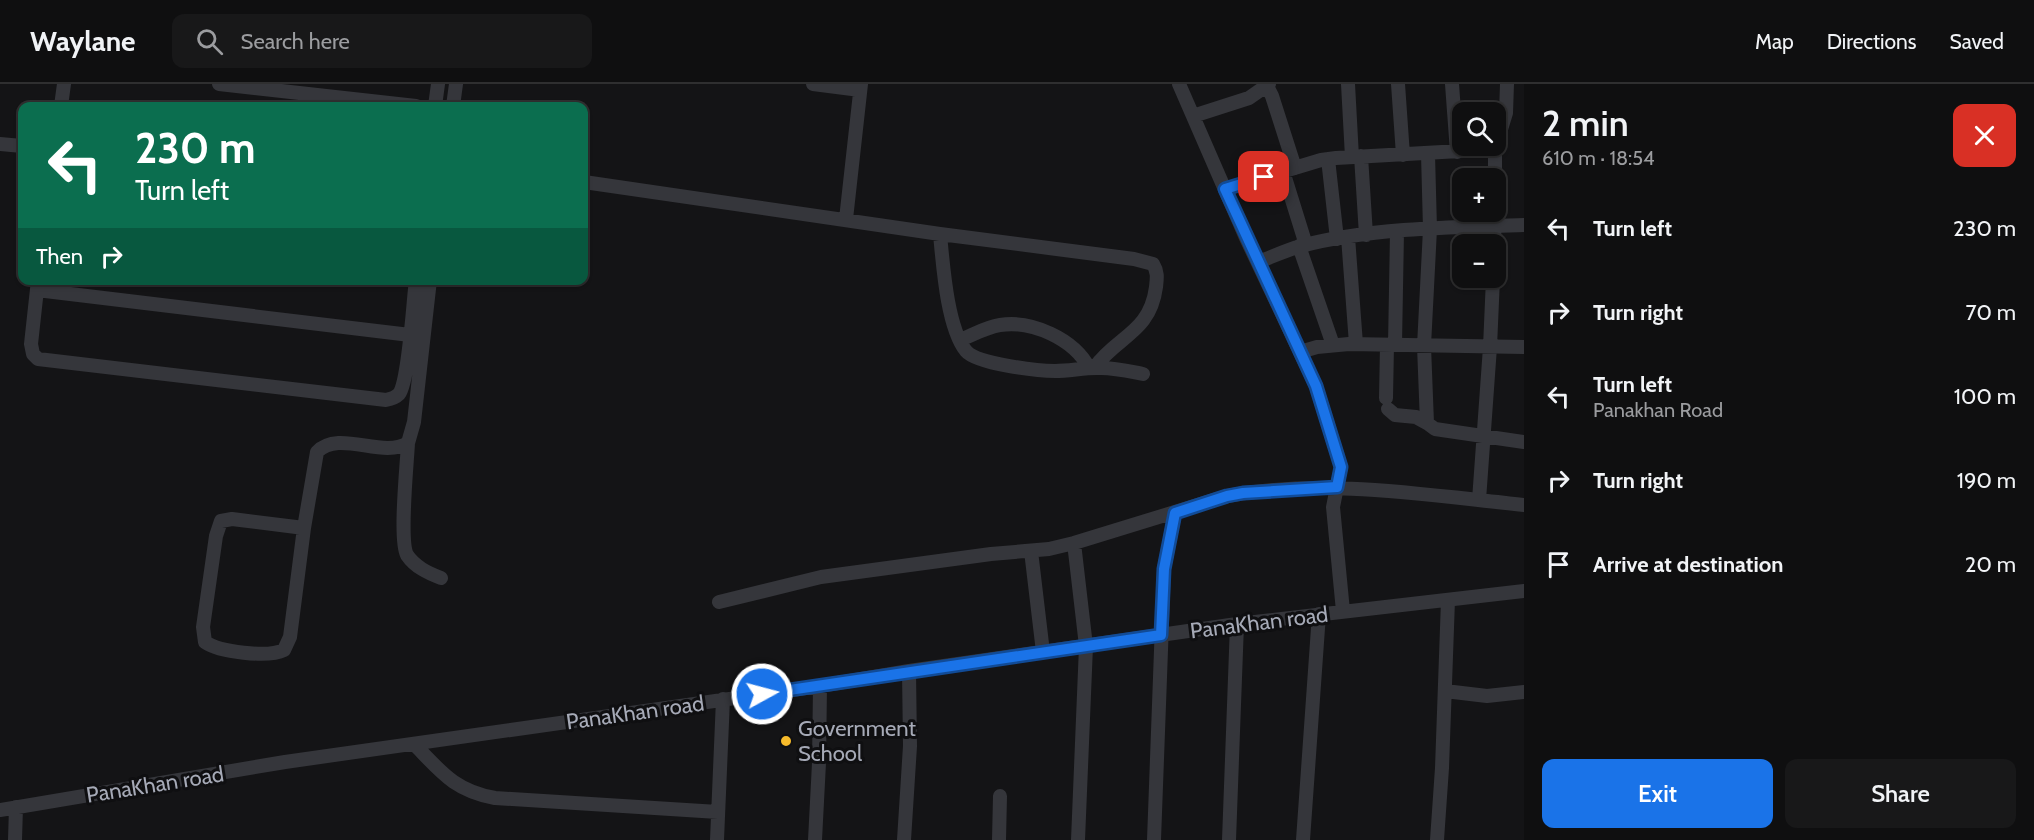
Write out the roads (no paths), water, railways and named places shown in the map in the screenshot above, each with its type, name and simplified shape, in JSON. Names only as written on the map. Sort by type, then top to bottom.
[{"type":"street","points":[[62,102],[64,84]]},
{"type":"street","points":[[219,84],[380,102]]},
{"type":"street","points":[[436,102],[438,84]]},
{"type":"street","points":[[454,102],[456,84]]},
{"type":"street","points":[[813,84],[860,87],[846,219]]},
{"type":"street","name":"PanaKhan road","points":[[1179,84],[1316,386],[1341,467],[1333,507],[1343,611]]},
{"type":"street","points":[[1193,116],[1249,98],[1267,84],[1272,96],[1289,169],[1303,246],[1333,345]]},
{"type":"street","points":[[1347,84],[1366,235]]},
{"type":"street","points":[[1398,84],[1403,155]]},
{"type":"street","points":[[1452,84],[1453,102]]},
{"type":"street","points":[[1506,113],[1507,84]]},
{"type":"street","points":[[0,144],[18,146]]},
{"type":"street","points":[[1225,189],[1328,159],[1452,152]]},
{"type":"street","points":[[1427,423],[1424,346],[1430,229],[1428,154]]},
{"type":"street","points":[[1328,159],[1343,238],[1356,344]]},
{"type":"street","points":[[588,183],[940,234],[1134,259],[1153,264],[1157,275],[1155,295],[1149,311],[1130,335],[1092,368]]},
{"type":"street","points":[[1495,222],[1495,234]]},
{"type":"street","points":[[1258,262],[1303,246],[1343,238],[1430,229],[1524,225]]},
{"type":"street","points":[[1397,232],[1387,404],[1395,415],[1416,417],[1435,429],[1524,442]]},
{"type":"street","points":[[940,234],[950,306],[960,340],[967,352],[973,356],[1025,369],[1058,371],[1092,368],[1143,374]]},
{"type":"street","points":[[410,335],[38,285],[31,344],[33,354],[38,359],[386,400],[398,394],[405,377],[410,335],[415,285]]},
{"type":"street","points":[[429,285],[414,422],[408,443],[404,547],[414,563],[421,569],[441,578]]},
{"type":"street","points":[[1479,500],[1493,288]]},
{"type":"street","points":[[960,340],[998,325],[1020,324],[1049,333],[1071,347],[1092,368]]},
{"type":"street","points":[[1300,352],[1333,345],[1356,344],[1524,347]]},
{"type":"street","points":[[304,528],[232,519],[221,521],[216,536],[205,615],[203,635],[205,642],[211,646],[243,652],[270,654],[284,650],[290,637],[304,528],[317,452],[323,446],[339,443],[395,448],[408,443]]},
{"type":"street","points":[[719,602],[821,577],[991,554],[1049,549],[1243,493],[1337,487],[1524,505]]},
{"type":"street","points":[[1154,840],[1164,569],[1175,513]]},
{"type":"street","points":[[1074,543],[1086,646],[1078,840]]},
{"type":"street","points":[[1031,550],[1043,652]]},
{"type":"street","name":"PanaKhan road","points":[[0,810],[285,762],[820,686],[909,671],[1237,624],[1524,591]]},
{"type":"street","points":[[1437,840],[1448,600]]},
{"type":"street","points":[[1303,840],[1319,615]]},
{"type":"street","points":[[1229,840],[1237,624]]},
{"type":"street","points":[[904,840],[910,746],[909,671]]},
{"type":"street","points":[[815,840],[820,686]]},
{"type":"street","points":[[1445,691],[1487,696],[1524,692]]},
{"type":"street","points":[[717,840],[723,699]]},
{"type":"street","points":[[414,744],[445,776],[458,786],[477,794],[495,798],[718,812]]},
{"type":"street","points":[[999,840],[1000,796]]},
{"type":"street","points":[[15,840],[16,807]]},
{"type":"place","name":"Government School","points":[[786,741]]}]
